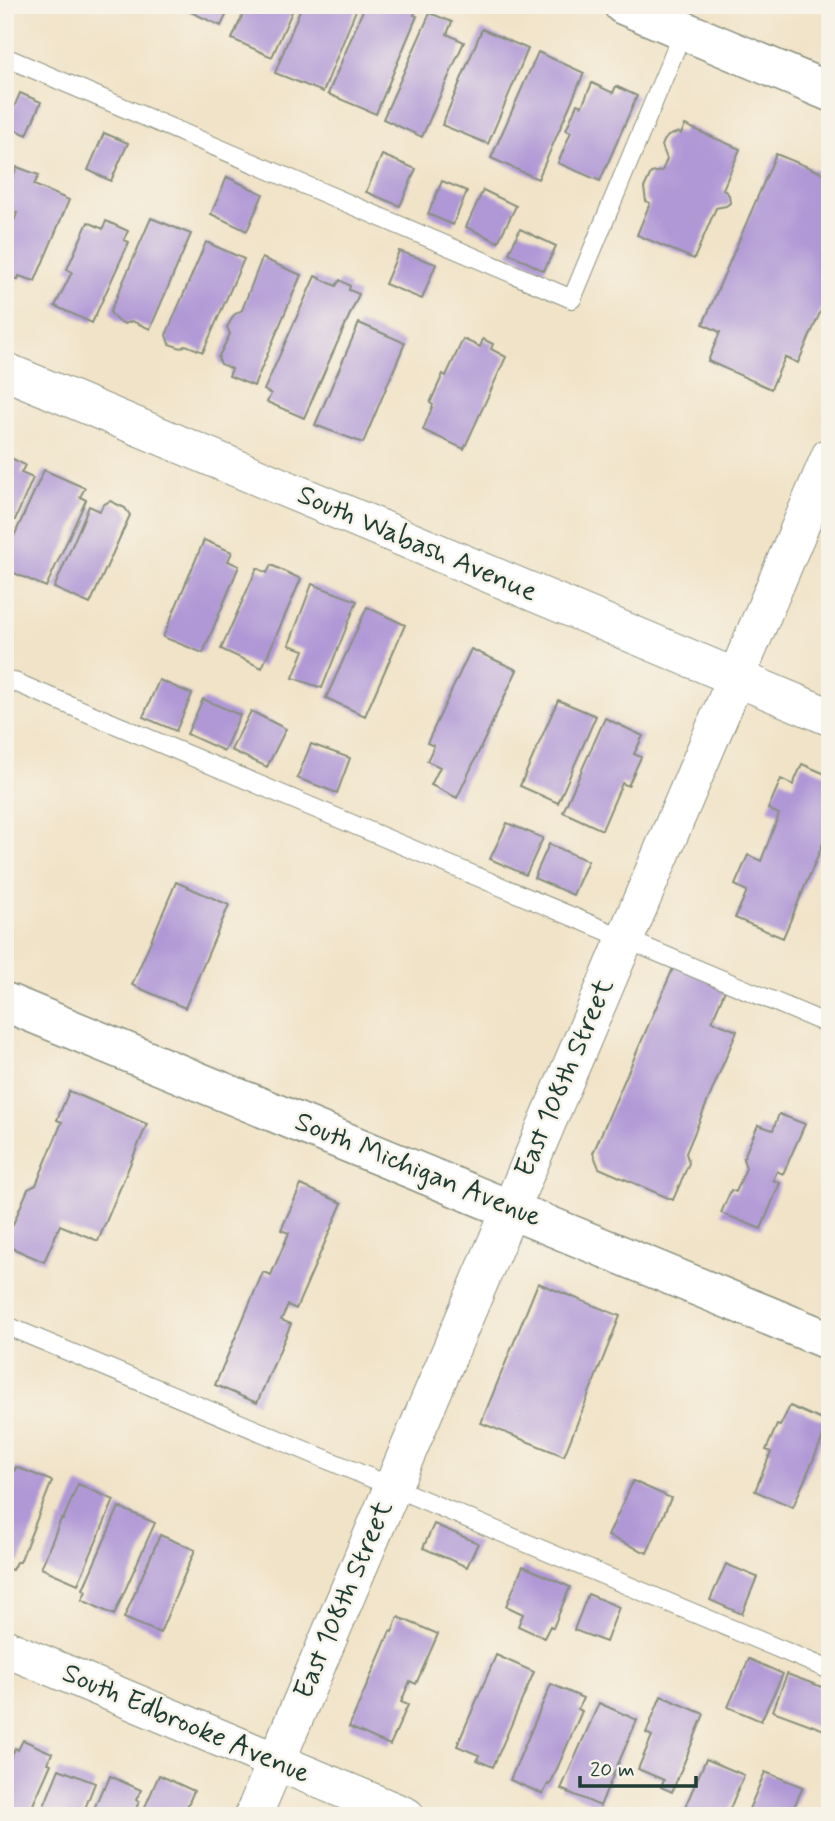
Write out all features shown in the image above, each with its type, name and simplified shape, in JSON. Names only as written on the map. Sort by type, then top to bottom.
[{"type":"main road","points":[[623,5],[830,92]]},
{"type":"main road","name":"South Michigan Avenue","points":[[5,1002],[830,1341]]},
{"type":"street","name":"South Wabash Avenue","points":[[5,371],[830,717]]},
{"type":"street","name":"East 108th Street","points":[[253,1816],[830,456]]},
{"type":"street","name":"South Edbrooke Avenue","points":[[5,1648],[406,1816]]},
{"type":"lane","points":[[5,57],[572,299],[683,30]]},
{"type":"lane","points":[[5,678],[830,1025]]},
{"type":"lane","points":[[5,1325],[830,1670]]},
{"type":"building","points":[[186,5],[231,5],[221,26],[184,9]]},
{"type":"building","points":[[247,5],[295,5],[272,57],[232,39]]},
{"type":"building","points":[[302,5],[358,5],[323,92],[275,73]]},
{"type":"building","points":[[365,5],[418,5],[414,15],[417,16],[376,114],[328,94]]},
{"type":"building","points":[[430,13],[452,22],[447,34],[464,42],[422,137],[383,119]]},
{"type":"building","points":[[482,29],[528,49],[488,144],[442,125]]},
{"type":"building","points":[[538,52],[584,73],[538,179],[491,158]]},
{"type":"building","points":[[592,83],[613,93],[616,86],[637,96],[600,181],[558,163],[571,132],[566,130],[577,104],[582,106]]},
{"type":"building","points":[[20,93],[41,102],[27,135],[6,126]]},
{"type":"building","points":[[685,125],[740,149],[723,189],[729,195],[730,203],[716,208],[694,259],[637,235],[650,203],[646,201],[644,188],[651,173],[662,171],[667,159],[662,146],[664,141],[668,136],[678,132],[681,134]]},
{"type":"building","points":[[104,133],[128,143],[111,181],[88,170]]},
{"type":"building","points":[[776,154],[830,176],[830,290],[798,363],[785,357],[771,389],[708,361],[720,332],[703,324]]},
{"type":"building","points":[[382,155],[416,169],[400,206],[366,192]]},
{"type":"building","points":[[17,167],[39,175],[34,185],[69,200],[35,281],[19,276],[18,280],[5,274],[5,243],[8,237],[5,236],[5,227],[9,217],[15,219],[17,213],[5,209],[5,197]]},
{"type":"building","points":[[227,177],[263,194],[247,231],[211,214]]},
{"type":"building","points":[[442,181],[467,191],[453,225],[428,214]]},
{"type":"building","points":[[483,190],[516,206],[498,242],[466,227]]},
{"type":"building","points":[[151,218],[191,234],[150,329],[132,321],[125,324],[116,320],[110,312]]},
{"type":"building","points":[[106,221],[128,231],[124,240],[129,242],[92,323],[55,306],[72,272],[67,269],[88,222],[103,229]]},
{"type":"building","points":[[520,229],[556,246],[544,271],[509,253]]},
{"type":"building","points":[[206,242],[244,259],[203,352],[186,345],[181,348],[169,344],[166,335]]},
{"type":"building","points":[[399,251],[436,264],[422,299],[385,284]]},
{"type":"building","points":[[262,258],[301,275],[254,386],[229,376],[232,369],[221,364],[218,358],[230,334],[227,327],[234,315],[242,310]]},
{"type":"building","points":[[315,276],[336,286],[340,280],[350,286],[349,290],[359,294],[304,418],[267,402],[271,394],[264,390]]},
{"type":"building","points":[[359,323],[405,343],[363,443],[315,425]]},
{"type":"building","points":[[463,339],[480,347],[483,339],[493,344],[491,349],[506,357],[464,449],[423,430],[433,405],[430,403]]},
{"type":"building","points":[[5,455],[25,465],[21,473],[33,478],[15,520],[5,523]]},
{"type":"building","points":[[44,470],[85,488],[80,497],[86,500],[46,587],[5,569],[5,556]]},
{"type":"building","points":[[110,501],[125,508],[130,515],[90,604],[54,588],[89,506],[100,511],[103,505]]},
{"type":"building","points":[[204,540],[232,552],[228,561],[239,566],[203,653],[163,637]]},
{"type":"building","points":[[271,565],[301,579],[262,668],[221,649],[257,568],[267,573]]},
{"type":"building","points":[[312,584],[357,601],[322,688],[293,678],[304,650],[289,645]]},
{"type":"building","points":[[367,607],[405,625],[365,716],[326,698]]},
{"type":"building","points":[[471,649],[517,670],[457,798],[431,785],[440,767],[427,761],[434,746],[427,743]]},
{"type":"building","points":[[159,680],[192,694],[176,731],[143,717]]},
{"type":"building","points":[[203,699],[240,715],[224,751],[187,734]]},
{"type":"building","points":[[558,700],[596,716],[558,803],[520,786]]},
{"type":"building","points":[[251,711],[286,729],[267,767],[231,750]]},
{"type":"building","points":[[605,718],[643,736],[634,754],[641,757],[628,786],[622,783],[602,830],[563,812]]},
{"type":"building","points":[[311,744],[350,758],[337,793],[297,778]]},
{"type":"building","points":[[802,764],[830,776],[830,827],[783,938],[735,918],[747,891],[735,885],[748,855],[761,861],[779,814],[768,809],[781,779],[793,785]]},
{"type":"building","points":[[507,823],[543,838],[526,875],[490,859]]},
{"type":"building","points":[[549,844],[588,861],[573,895],[534,878]]},
{"type":"building","points":[[176,882],[229,905],[185,1008],[132,985]]},
{"type":"building","points":[[674,966],[726,988],[712,1021],[737,1031],[686,1153],[689,1163],[673,1200],[599,1168],[593,1153]]},
{"type":"building","points":[[69,1091],[147,1124],[98,1241],[60,1225],[44,1262],[5,1243],[28,1189],[36,1185],[62,1122],[57,1120]]},
{"type":"building","points":[[779,1114],[805,1124],[783,1174],[777,1171],[773,1180],[780,1183],[761,1229],[721,1213],[731,1190],[736,1192],[746,1168],[743,1159],[758,1125],[773,1130]]},
{"type":"building","points":[[301,1185],[342,1203],[296,1309],[288,1305],[281,1320],[291,1324],[257,1403],[215,1385],[263,1272],[271,1275],[289,1233],[281,1230]]},
{"type":"building","points":[[538,1283],[620,1316],[564,1456],[481,1423]]},
{"type":"building","points":[[790,1406],[829,1423],[793,1507],[755,1491],[771,1452],[766,1450],[777,1425],[780,1426]]},
{"type":"building","points":[[16,1467],[52,1481],[20,1562],[16,1562],[12,1570],[5,1568],[5,1492]]},
{"type":"building","points":[[633,1481],[671,1498],[647,1553],[608,1536]]},
{"type":"building","points":[[78,1484],[114,1500],[78,1584],[41,1568]]},
{"type":"building","points":[[119,1507],[155,1523],[114,1615],[82,1600],[86,1591],[83,1589]]},
{"type":"building","points":[[434,1524],[478,1543],[467,1567],[423,1548]]},
{"type":"building","points":[[160,1535],[195,1550],[160,1633],[124,1618]]},
{"type":"building","points":[[726,1564],[757,1577],[742,1614],[710,1600]]},
{"type":"building","points":[[523,1566],[570,1587],[553,1628],[550,1626],[544,1638],[518,1626],[523,1614],[506,1606]]},
{"type":"building","points":[[588,1594],[619,1607],[606,1642],[574,1630]]},
{"type":"building","points":[[398,1617],[438,1634],[416,1684],[410,1681],[401,1702],[408,1705],[390,1745],[349,1727]]},
{"type":"building","points":[[496,1655],[534,1672],[493,1767],[477,1760],[479,1755],[457,1746]]},
{"type":"building","points":[[749,1659],[783,1674],[761,1721],[728,1707]]},
{"type":"building","points":[[787,1674],[830,1690],[830,1723],[827,1731],[773,1711]]},
{"type":"building","points":[[551,1684],[583,1698],[578,1709],[582,1711],[550,1785],[548,1784],[543,1794],[510,1780]]},
{"type":"building","points":[[661,1696],[704,1714],[672,1792],[661,1787],[664,1780],[638,1769],[652,1736],[646,1733]]},
{"type":"building","points":[[599,1703],[637,1720],[600,1806],[561,1789]]},
{"type":"building","points":[[23,1740],[52,1753],[48,1763],[51,1764],[28,1816],[5,1816],[5,1771],[15,1748],[18,1750]]},
{"type":"building","points":[[706,1759],[744,1775],[727,1816],[681,1816]]},
{"type":"building","points":[[59,1769],[95,1783],[82,1816],[40,1816]]},
{"type":"building","points":[[765,1772],[803,1787],[790,1816],[746,1816]]},
{"type":"building","points":[[159,1775],[194,1791],[183,1816],[141,1816]]},
{"type":"building","points":[[110,1776],[141,1790],[133,1816],[91,1816]]}]
